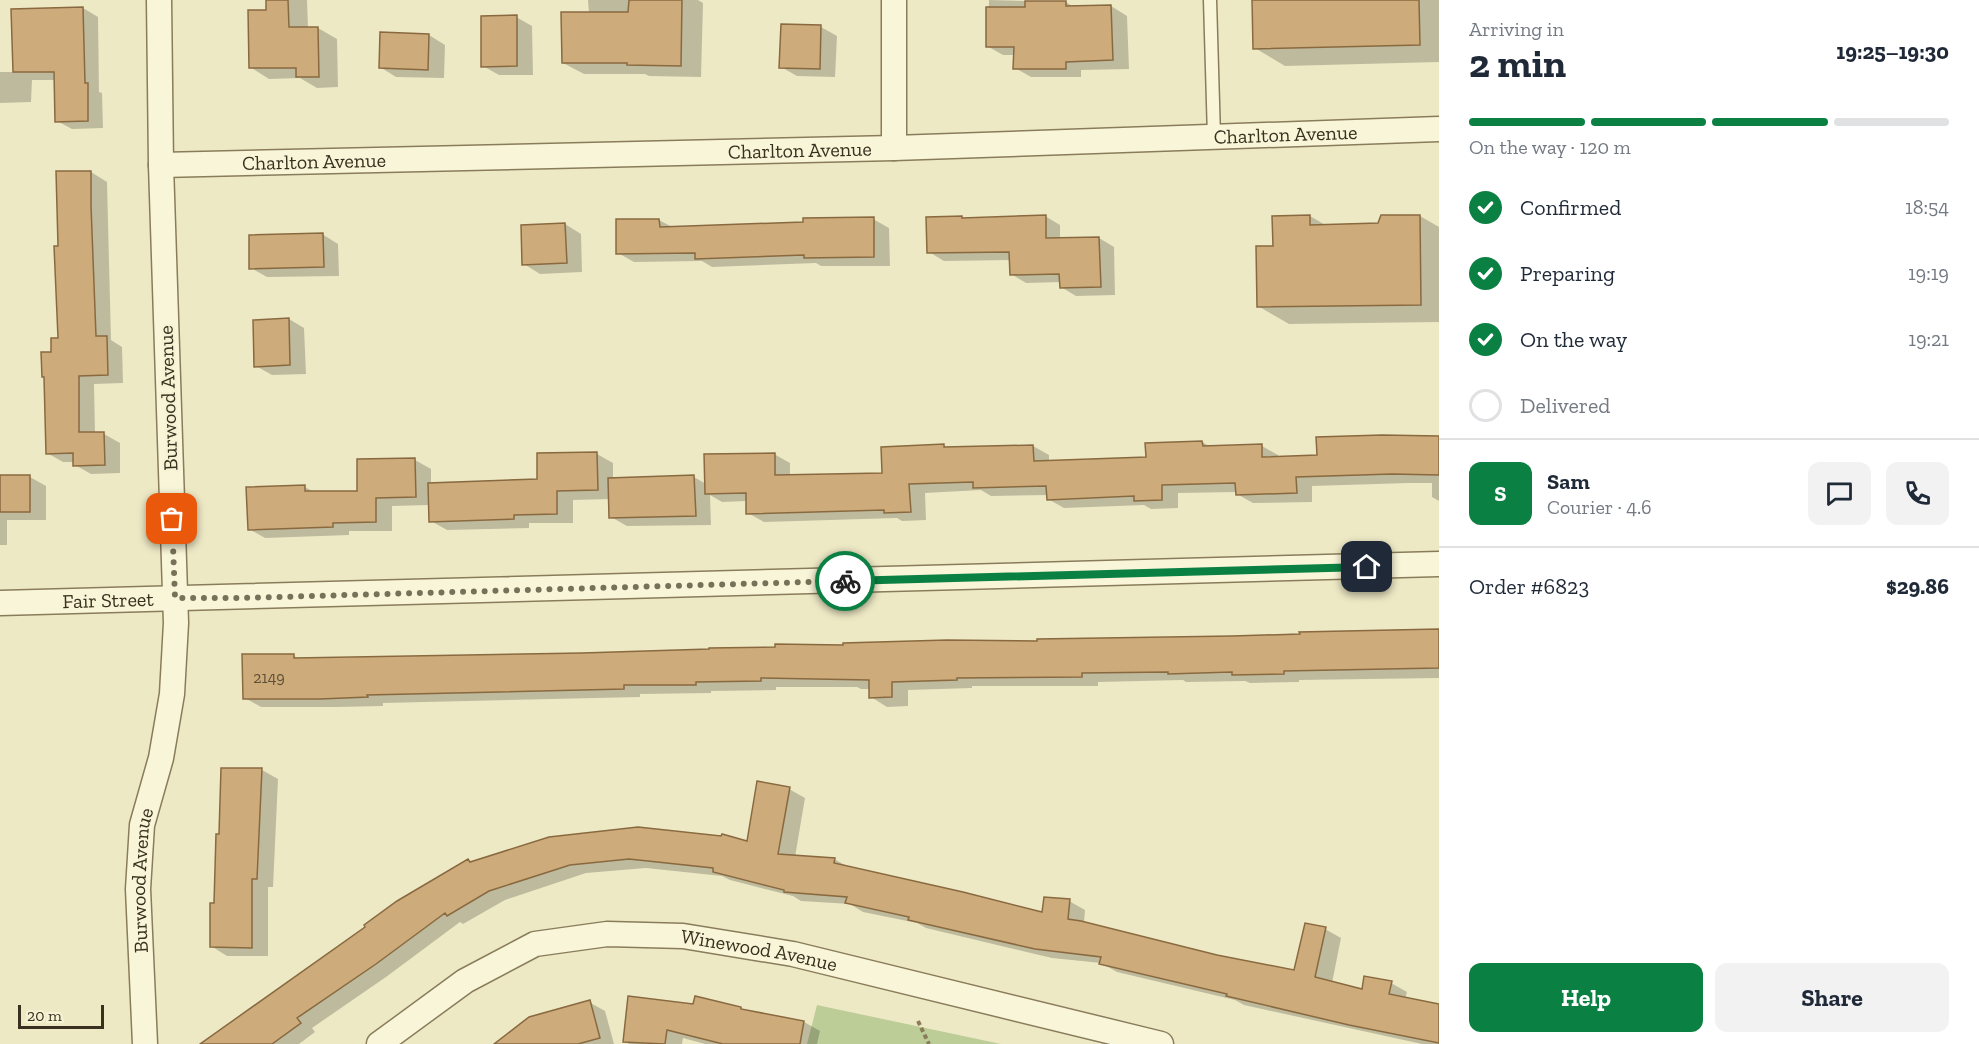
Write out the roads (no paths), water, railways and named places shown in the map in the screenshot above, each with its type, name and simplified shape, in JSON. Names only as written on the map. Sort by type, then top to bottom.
[{"type":"street","name":"Burwood Avenue","points":[[145,1044],[138,889],[142,825],[161,758],[172,694],[176,622],[161,165],[159,0]]},
{"type":"street","points":[[894,0],[894,148]]},
{"type":"street","name":"Charlton Avenue","points":[[161,165],[894,148],[1439,129]]},
{"type":"street","name":"Fair Street","points":[[0,603],[1439,564]]},
{"type":"street","name":"Winewood Avenue","points":[[379,1044],[465,981],[535,945],[607,934],[684,936],[793,954],[1161,1044]]},
{"type":"lane","points":[[1210,0],[1214,137]]}]
